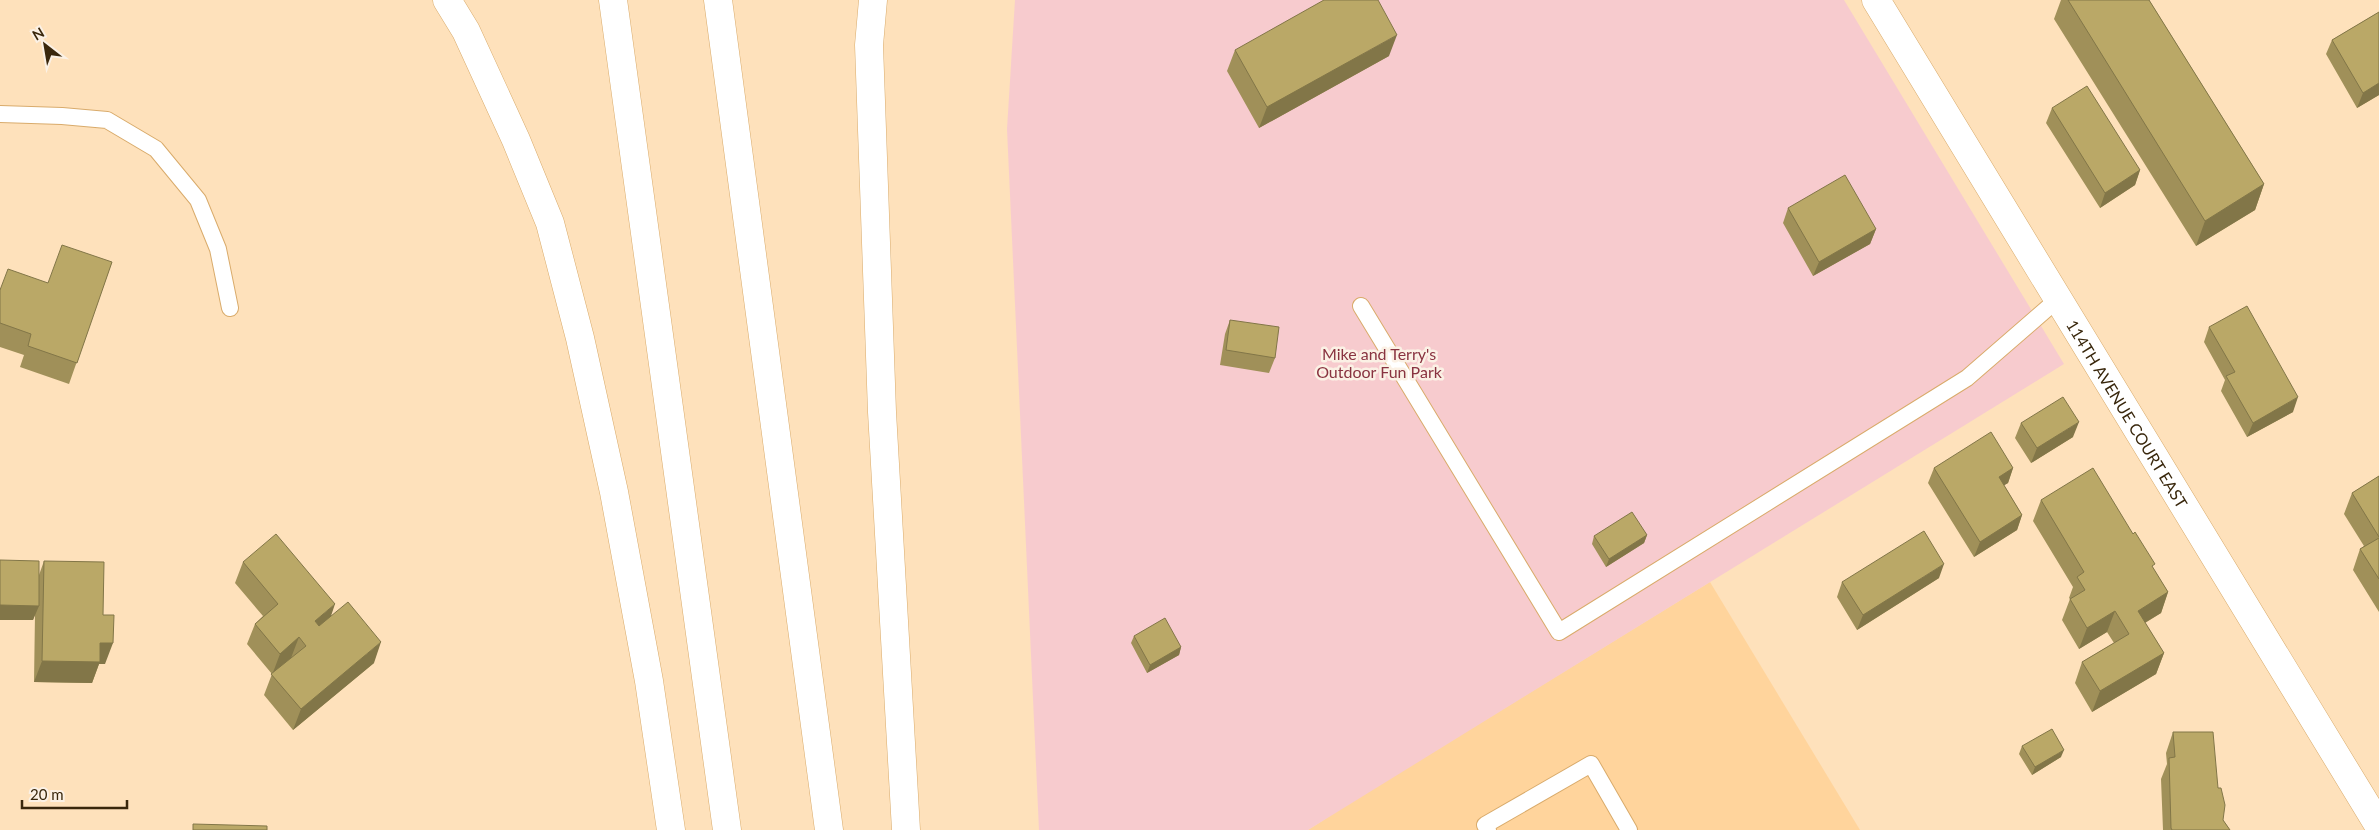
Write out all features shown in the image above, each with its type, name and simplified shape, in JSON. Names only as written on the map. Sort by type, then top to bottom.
[{"type":"main road","points":[[447,0],[466,31],[516,140],[550,223],[580,338],[614,492],[649,681],[671,830]]},
{"type":"main road","points":[[613,0],[727,830]]},
{"type":"main road","points":[[718,0],[829,830]]},
{"type":"main road","points":[[873,0],[869,45],[882,412],[906,830]]},
{"type":"main road","name":"114TH AVENUE COURT EAST","points":[[1876,0],[2379,826]]},
{"type":"lane","points":[[0,114],[108,120],[156,149],[198,200],[218,249],[230,308]]},
{"type":"lane","points":[[1360,306],[1559,632],[1967,378],[2058,299]]},
{"type":"lane","points":[[1488,830],[1485,825],[1591,764],[1629,830]]},
{"type":"shaded area","points":[[1710,582],[1860,830],[1308,830],[1342,808]]},
{"type":"green space","name":"Mike and Terry's Outdoor Fun Park","points":[[1015,0],[1844,0],[2064,364],[1308,830],[1039,830],[1007,129]]},
{"type":"building","points":[[1324,0],[1378,0],[1397,35],[1267,107],[1235,50]]},
{"type":"building","points":[[2068,0],[2149,0],[2264,184],[2205,221]]},
{"type":"building","points":[[2379,12],[2379,83],[2363,93],[2332,40]]},
{"type":"building","points":[[2087,86],[2140,170],[2105,193],[2052,108]]},
{"type":"building","points":[[1845,175],[1876,229],[1819,262],[1788,208]]},
{"type":"building","points":[[62,245],[112,262],[77,363],[28,346],[31,334],[0,323],[0,290],[8,269],[48,283]]},
{"type":"building","points":[[2247,306],[2298,397],[2253,423],[2226,376],[2235,372],[2209,327]]},
{"type":"building","points":[[1230,320],[1279,327],[1275,358],[1226,350]]},
{"type":"building","points":[[2063,397],[2079,422],[2037,448],[2021,423]]},
{"type":"building","points":[[1991,432],[2013,468],[1999,477],[2022,515],[1980,542],[1934,468]]},
{"type":"building","points":[[2093,468],[2133,534],[2135,532],[2155,564],[2152,566],[2168,592],[2138,611],[2164,653],[2100,691],[2082,662],[2129,634],[2115,611],[2087,628],[2070,599],[2085,590],[2077,577],[2084,572],[2041,500]]},
{"type":"building","points":[[2379,476],[2379,537],[2352,493]]},
{"type":"building","points":[[1632,512],[1647,535],[1609,559],[1594,536]]},
{"type":"building","points":[[1924,531],[1944,564],[1863,615],[1842,582]]},
{"type":"building","points":[[276,534],[335,604],[315,621],[319,626],[348,602],[381,642],[301,709],[271,674],[306,646],[299,637],[280,654],[255,624],[278,604],[243,562]]},
{"type":"building","points":[[2379,538],[2379,579],[2360,549]]},
{"type":"building","points":[[0,560],[39,561],[39,606],[0,605]]},
{"type":"building","points":[[44,561],[104,562],[103,615],[114,615],[113,643],[100,643],[100,662],[42,661]]},
{"type":"building","points":[[1165,618],[1181,647],[1150,665],[1134,636]]},
{"type":"building","points":[[2052,729],[2064,750],[2035,767],[2022,746]]},
{"type":"building","points":[[2173,732],[2213,732],[2218,788],[2221,788],[2225,805],[2223,820],[2230,830],[2172,830],[2169,758],[2175,757]]},
{"type":"building","points":[[193,824],[267,826],[267,830],[193,830]]}]
